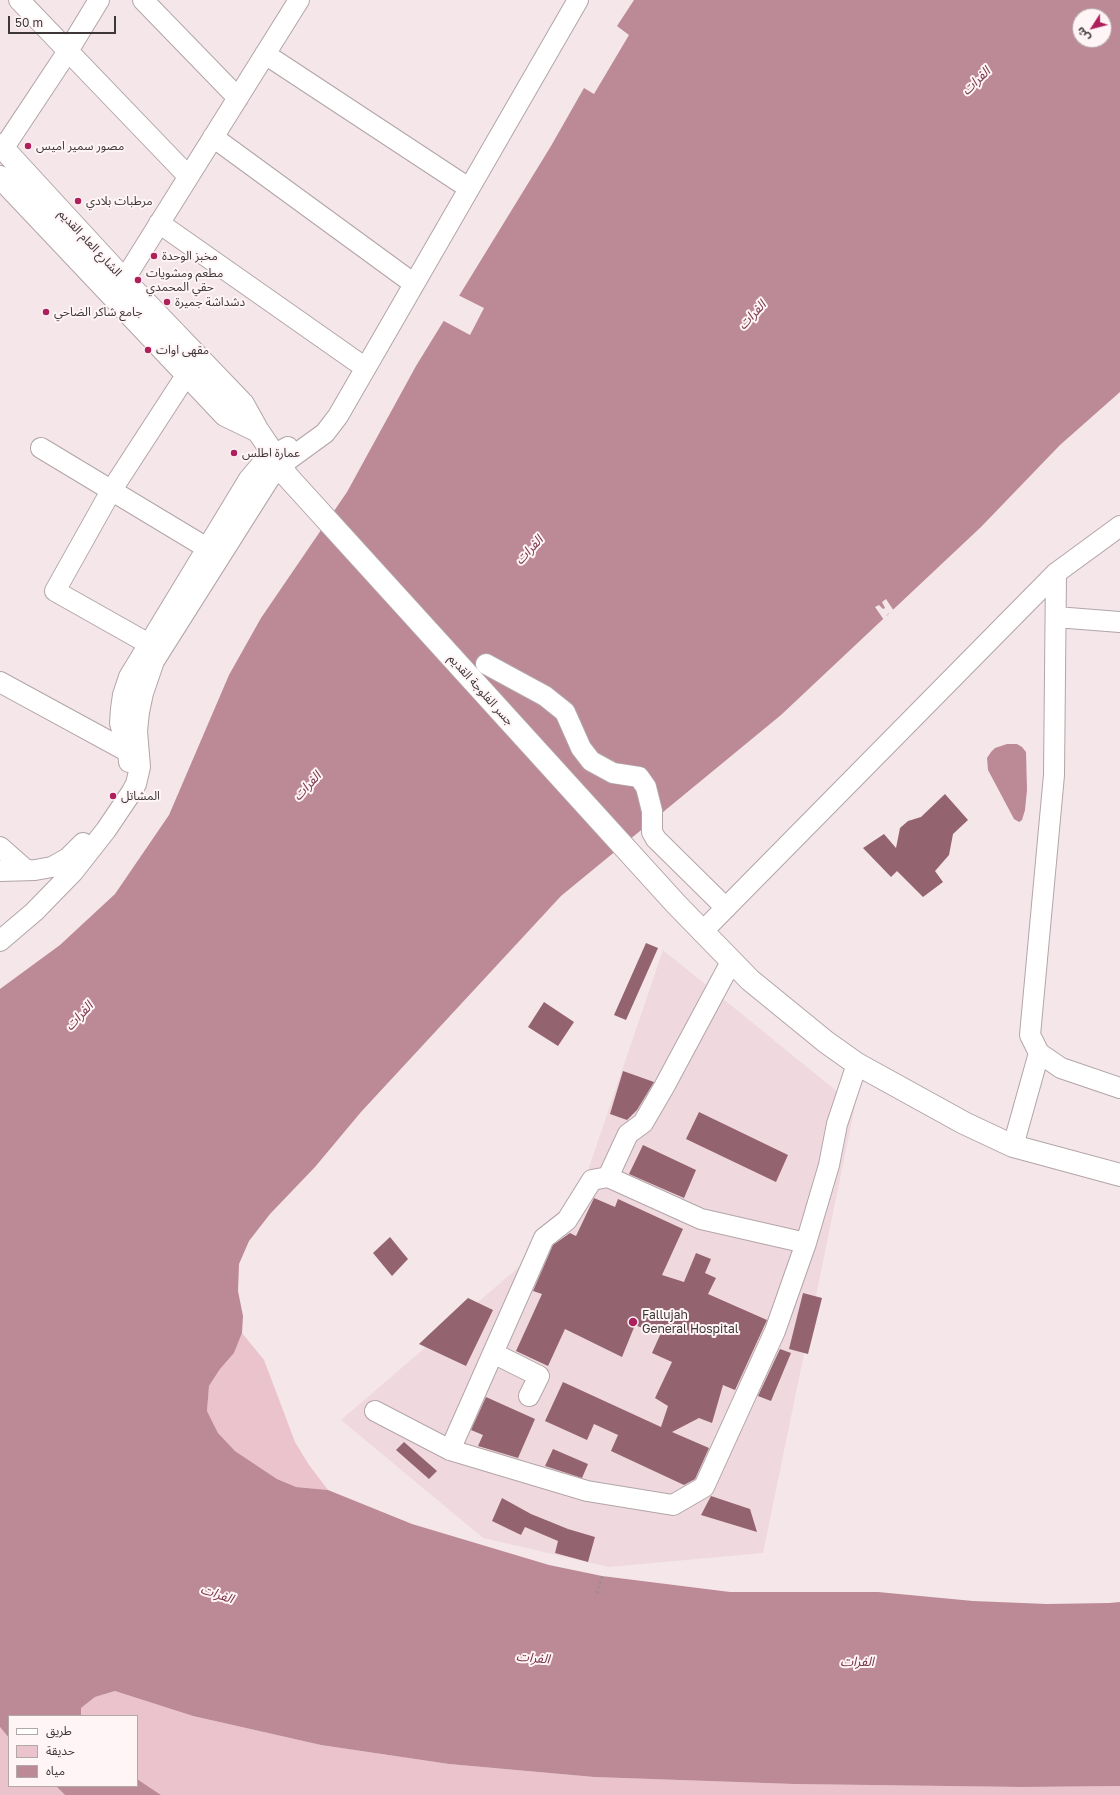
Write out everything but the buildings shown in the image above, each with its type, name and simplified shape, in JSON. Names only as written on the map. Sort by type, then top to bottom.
[{"type":"main road","name":"الشارع العام القديم","points":[[2,147],[124,280],[243,404],[258,431],[281,465]]},
{"type":"main road","name":"الشارع العام القديم","points":[[0,176],[225,415],[258,431]]},
{"type":"main road","name":"جسر الفلوجة القديم","points":[[281,465],[676,904],[750,980],[826,1042],[858,1064],[964,1123],[1014,1146],[1120,1174]]},
{"type":"street","points":[[19,0],[188,176]]},
{"type":"street","points":[[2,147],[68,51],[100,0]]},
{"type":"street","points":[[144,0],[238,98]]},
{"type":"street","points":[[0,871],[30,870],[52,867],[68,858],[92,832],[107,811],[126,775],[128,763],[134,755],[139,712],[143,693],[154,661],[244,517],[270,479],[302,440],[318,426],[357,362],[567,0]]},
{"type":"street","points":[[0,941],[51,896],[78,866],[132,793],[139,775],[134,755],[120,723],[123,696],[129,677],[257,468],[281,465],[294,454],[316,440],[332,425],[338,416],[578,0]]},
{"type":"street","points":[[124,280],[265,54],[291,4]]},
{"type":"street","points":[[265,54],[461,183]]},
{"type":"street","points":[[213,137],[406,278]]},
{"type":"street","points":[[160,223],[357,362]]},
{"type":"street","points":[[149,644],[56,591],[112,491],[187,374]]},
{"type":"street","points":[[41,448],[207,548]]},
{"type":"street","points":[[702,932],[1056,573],[1120,526]]},
{"type":"street","points":[[1056,573],[1054,775],[1030,1035],[1040,1052],[1061,1068],[1120,1088]]},
{"type":"street","points":[[1056,616],[1120,622]]},
{"type":"street","points":[[486,664],[545,696],[565,712],[581,748],[591,761],[613,772],[639,777],[646,787],[652,811],[652,832],[656,839],[726,908]]},
{"type":"street","points":[[0,682],[134,755]]},
{"type":"street","points":[[0,847],[47,882],[51,896]]},
{"type":"street","points":[[608,1177],[628,1134],[642,1123],[664,1088],[731,962]]},
{"type":"street","points":[[1014,1146],[1040,1052]]},
{"type":"street","points":[[375,1411],[450,1450],[587,1491],[674,1504],[704,1487],[775,1331],[806,1243],[829,1165],[837,1124],[858,1064]]},
{"type":"street","points":[[450,1450],[544,1238],[567,1220],[592,1180],[608,1177],[701,1219],[806,1243]]},
{"type":"street","points":[[493,1353],[539,1376],[529,1396]]},
{"type":"path","points":[[597,1593],[602,1576]]},
{"type":"shaded area","name":"Fallujah General Hospital","points":[[663,950],[855,1106],[763,1553],[609,1567],[483,1538],[341,1420],[570,1223]]},
{"type":"green space","points":[[242,1333],[264,1360],[295,1442],[309,1465],[328,1490],[296,1487],[277,1479],[235,1451],[218,1433],[207,1411],[209,1386],[220,1369],[234,1353]]},
{"type":"green space","points":[[115,1691],[193,1716],[321,1745],[449,1764],[594,1777],[794,1784],[1022,1787],[1120,1786],[1120,1795],[161,1795],[138,1780],[138,1715],[81,1715],[81,1708],[95,1697]]},
{"type":"green space","points":[[0,1727],[8,1737],[8,1787],[57,1787],[65,1795],[0,1795]]},
{"type":"water","name":"الفرات","points":[[634,0],[1120,0],[1120,392],[1060,445],[981,527],[781,715],[561,896],[361,1112],[315,1167],[270,1214],[249,1241],[239,1264],[238,1291],[243,1316],[242,1333],[234,1353],[220,1369],[209,1386],[207,1411],[218,1433],[235,1451],[277,1479],[296,1487],[328,1490],[412,1524],[549,1565],[602,1576],[730,1592],[878,1592],[973,1601],[1047,1604],[1120,1602],[1120,1786],[1022,1787],[794,1784],[594,1777],[449,1764],[321,1745],[193,1716],[115,1691],[95,1697],[81,1708],[81,1715],[8,1715],[8,1737],[0,1727],[0,989],[60,945],[115,894],[169,815],[229,675],[261,618],[347,492],[416,366],[551,146],[584,88],[594,94],[629,35],[617,26]]},
{"type":"water","points":[[1007,744],[1017,744],[1026,752],[1027,790],[1025,810],[1022,820],[1019,822],[1014,819],[988,770],[987,758],[991,752],[995,748]]},
{"type":"water","points":[[138,1780],[161,1795],[65,1795],[57,1787],[138,1787]]},
{"type":"pier","points":[[458,295],[484,308],[470,335],[442,320]]},
{"type":"pier","points":[[886,599],[894,611],[891,615],[889,613],[886,616],[887,618],[884,620],[875,607],[879,605],[883,609],[885,608],[882,602]]},
{"type":"place","name":"مصور سمير اميس","points":[[28,146]]},
{"type":"place","name":"مرطبات بلادي","points":[[78,201]]},
{"type":"place","name":"مخبز الوحدة","points":[[154,256]]},
{"type":"place","name":"مطعم ومشويات حقي المحمدي","points":[[138,280]]},
{"type":"place","name":"دشداشة جميرة","points":[[167,302]]},
{"type":"place","name":"جامع شاكر الضاحي","points":[[46,312]]},
{"type":"place","name":"مقهى اوات","points":[[148,350]]},
{"type":"place","name":"عمارة اطلس","points":[[234,453]]},
{"type":"place","name":"المشاتل","points":[[113,796]]},
{"type":"place","name":"Fallujah General Hospital","points":[[633,1322]]}]
